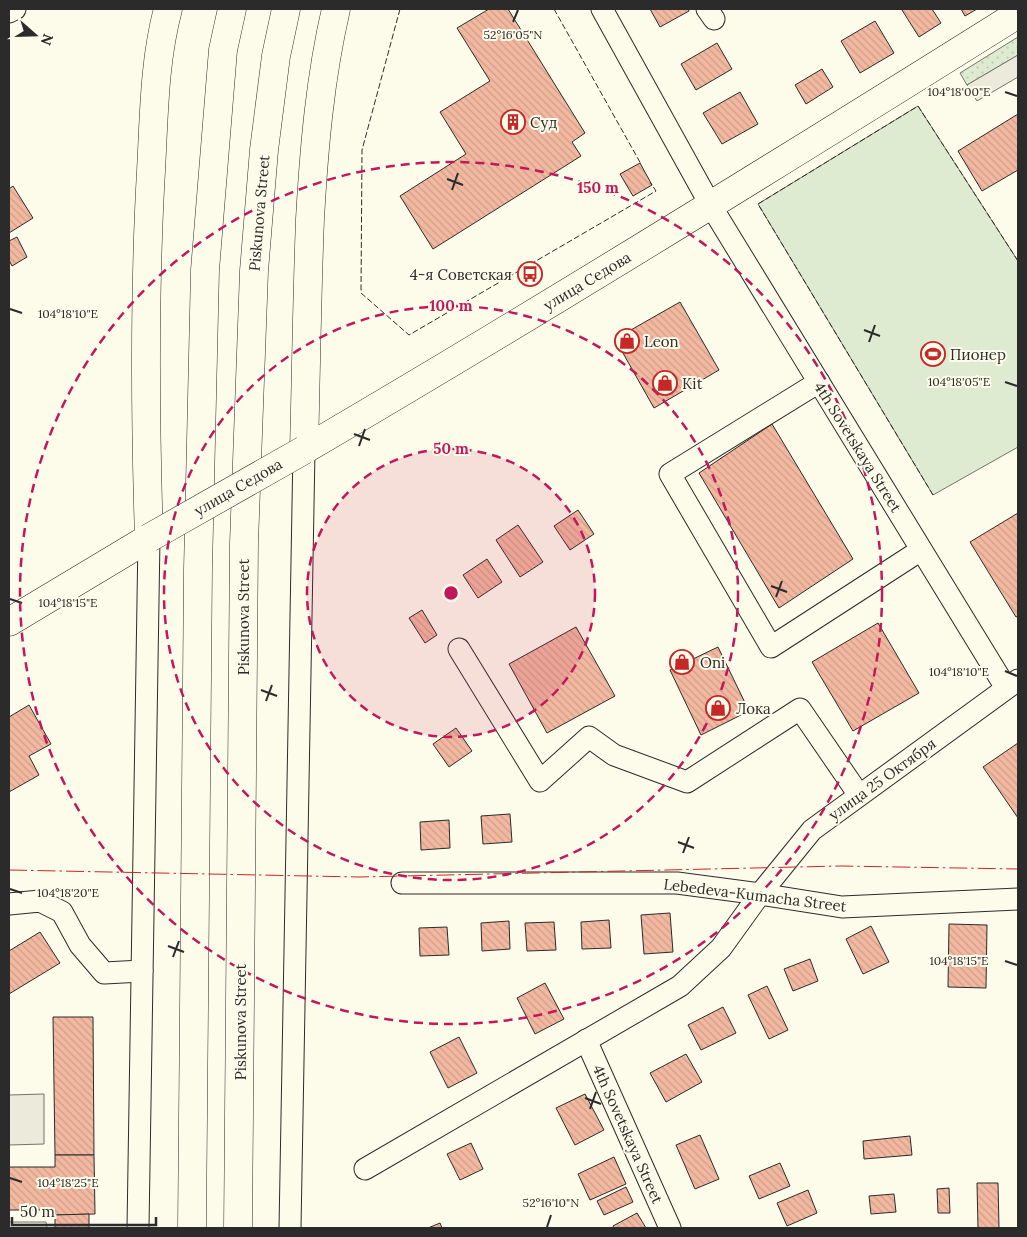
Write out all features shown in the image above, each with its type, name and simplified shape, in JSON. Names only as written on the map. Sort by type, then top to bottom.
[{"type":"main road","points":[[149,538],[146,275],[155,101],[159,59],[168,9]]},
{"type":"main road","points":[[192,1228],[198,569],[205,270],[223,50],[232,9]]},
{"type":"main road","name":"Piskunova Street","points":[[238,1228],[244,543],[254,271],[264,150],[276,56],[286,9]]},
{"type":"main road","points":[[304,450],[309,252],[314,148],[328,42],[336,9]]},
{"type":"main road","name":"улица Седова","points":[[9,622],[149,538],[304,450],[494,338],[711,206],[1018,14]]},
{"type":"street","points":[[9,12],[15,9]]},
{"type":"street","name":"4th Sovetskaya Street","points":[[602,9],[711,206],[921,550],[1012,684]]},
{"type":"street","points":[[819,382],[670,474],[771,647],[921,550]]},
{"type":"street","points":[[290,1228],[304,450]]},
{"type":"street","points":[[138,1228],[149,538]]},
{"type":"street","points":[[459,649],[540,780],[589,738],[614,755],[687,782],[800,709],[859,795]]},
{"type":"street","name":"улица 25 Октября","points":[[365,1169],[680,986],[721,948],[760,894],[812,830],[1012,684]]},
{"type":"street","name":"Lebedeva-Kumacha Street","points":[[402,883],[677,883],[842,907],[1018,899]]},
{"type":"street","points":[[9,904],[40,901],[62,912],[80,945],[104,973],[142,971]]},
{"type":"street","name":"4th Sovetskaya Street","points":[[586,1040],[670,1228]]},
{"type":"green space","points":[[1018,37],[1018,55],[967,85],[960,73]]},
{"type":"green space","name":"Пионер","points":[[918,106],[1018,261],[1018,447],[933,495],[758,204]]},
{"type":"shaded area","points":[[1018,55],[1018,77],[977,101],[967,85]]},
{"type":"shaded area","points":[[44,1094],[44,1144],[9,1145],[9,1095]]},
{"type":"shaded area","points":[[9,1222],[46,1222],[47,1228],[9,1228]]},
{"type":"building","name":"Суд","points":[[489,9],[508,9],[585,133],[572,142],[581,156],[433,249],[400,196],[466,154],[440,112],[490,81],[457,28]]},
{"type":"building","points":[[650,9],[688,9],[689,11],[660,27]]},
{"type":"building","points":[[932,9],[941,23],[919,37],[902,10]]},
{"type":"building","points":[[961,9],[977,9],[965,16]]},
{"type":"building","points":[[875,21],[894,53],[860,73],[841,41]]},
{"type":"building","points":[[717,43],[732,69],[696,90],[681,64]]},
{"type":"building","points":[[822,69],[833,87],[806,104],[795,85]]},
{"type":"building","points":[[740,92],[758,124],[722,144],[703,113]]},
{"type":"building","points":[[1018,114],[1018,170],[982,191],[958,151]]},
{"type":"building","points":[[640,163],[652,185],[633,196],[620,174]]},
{"type":"building","points":[[13,186],[33,218],[9,233],[9,189]]},
{"type":"building","points":[[17,237],[27,257],[12,266],[9,260],[9,241]]},
{"type":"building","points":[[680,302],[719,370],[654,408],[615,339]]},
{"type":"building","points":[[772,424],[853,559],[779,608],[699,473]]},
{"type":"building","points":[[578,510],[594,534],[570,550],[554,526]]},
{"type":"building","points":[[1018,513],[1018,616],[1016,617],[970,542]]},
{"type":"building","points":[[518,525],[543,562],[520,577],[496,540]]},
{"type":"building","points":[[487,559],[502,582],[478,598],[463,575]]},
{"type":"building","points":[[422,610],[437,635],[425,643],[409,618]]},
{"type":"building","points":[[878,623],[919,693],[853,731],[812,662]]},
{"type":"building","points":[[576,627],[615,696],[547,733],[509,664]]},
{"type":"building","points":[[718,647],[749,711],[701,735],[670,670]]},
{"type":"building","points":[[29,705],[51,744],[29,756],[39,775],[9,792],[9,717]]},
{"type":"building","points":[[456,728],[472,751],[449,767],[433,744]]},
{"type":"building","points":[[1018,743],[1018,818],[983,767]]},
{"type":"building","points":[[510,814],[512,842],[483,844],[481,816]]},
{"type":"building","points":[[449,820],[450,848],[421,850],[420,822]]},
{"type":"building","points":[[670,913],[673,952],[644,954],[641,915]]},
{"type":"building","points":[[609,920],[611,948],[582,949],[581,922]]},
{"type":"building","points":[[509,921],[510,949],[482,951],[481,923]]},
{"type":"building","points":[[554,922],[556,950],[527,951],[525,923]]},
{"type":"building","points":[[949,924],[987,925],[986,988],[948,987]]},
{"type":"building","points":[[871,926],[889,962],[863,974],[846,939]]},
{"type":"building","points":[[447,927],[449,955],[420,956],[419,928]]},
{"type":"building","points":[[40,932],[60,963],[9,994],[9,951]]},
{"type":"building","points":[[810,959],[818,981],[793,991],[784,969]]},
{"type":"building","points":[[545,983],[564,1019],[535,1034],[517,998]]},
{"type":"building","points":[[767,986],[788,1030],[769,1039],[748,995]]},
{"type":"building","points":[[723,1007],[736,1033],[701,1050],[688,1025]]},
{"type":"building","points":[[53,1017],[93,1017],[94,1155],[55,1155]]},
{"type":"building","points":[[459,1037],[477,1073],[448,1088],[430,1052]]},
{"type":"building","points":[[686,1054],[702,1082],[666,1102],[650,1073]]},
{"type":"building","points":[[585,1094],[604,1130],[575,1145],[556,1108]]},
{"type":"building","points":[[700,1135],[719,1179],[695,1189],[676,1145]]},
{"type":"building","points":[[910,1136],[912,1155],[864,1159],[863,1141]]},
{"type":"building","points":[[471,1143],[483,1169],[460,1180],[447,1154]]},
{"type":"building","points":[[55,1155],[94,1155],[95,1214],[55,1215],[55,1210],[9,1210],[9,1167],[55,1167]]},
{"type":"building","points":[[614,1157],[626,1184],[590,1200],[578,1174]]},
{"type":"building","points":[[780,1163],[790,1186],[759,1199],[749,1176]]},
{"type":"building","points":[[977,1183],[998,1183],[999,1228],[978,1228]]},
{"type":"building","points":[[626,1187],[633,1202],[604,1215],[597,1201]]},
{"type":"building","points":[[949,1188],[950,1213],[938,1213],[937,1189]]},
{"type":"building","points":[[808,1190],[817,1213],[787,1226],[777,1203]]},
{"type":"building","points":[[894,1194],[896,1212],[871,1214],[869,1196]]},
{"type":"building","points":[[637,1213],[646,1228],[614,1228],[613,1226]]},
{"type":"building","points":[[89,1214],[89,1228],[55,1228],[55,1215]]},
{"type":"building","points":[[440,1223],[442,1228],[428,1228]]},
{"type":"fence","points":[[400,9],[362,150],[361,293],[409,335],[656,191],[650,182]]},
{"type":"fence","points":[[554,9],[641,164]]},
{"type":"fence","points":[[933,495],[758,204],[918,106],[1018,261]]},
{"type":"power","points":[[9,870],[359,877],[841,866],[1018,869]]},
{"type":"place","name":"Суд","points":[[513,122]]},
{"type":"place","name":"4-я Советская","points":[[530,274]]},
{"type":"place","name":"Leon","points":[[627,341]]},
{"type":"place","name":"Пионер","points":[[933,354]]},
{"type":"place","name":"Kit","points":[[665,383]]},
{"type":"place","name":"Oni","points":[[682,662]]},
{"type":"place","name":"Лока","points":[[718,708]]}]
